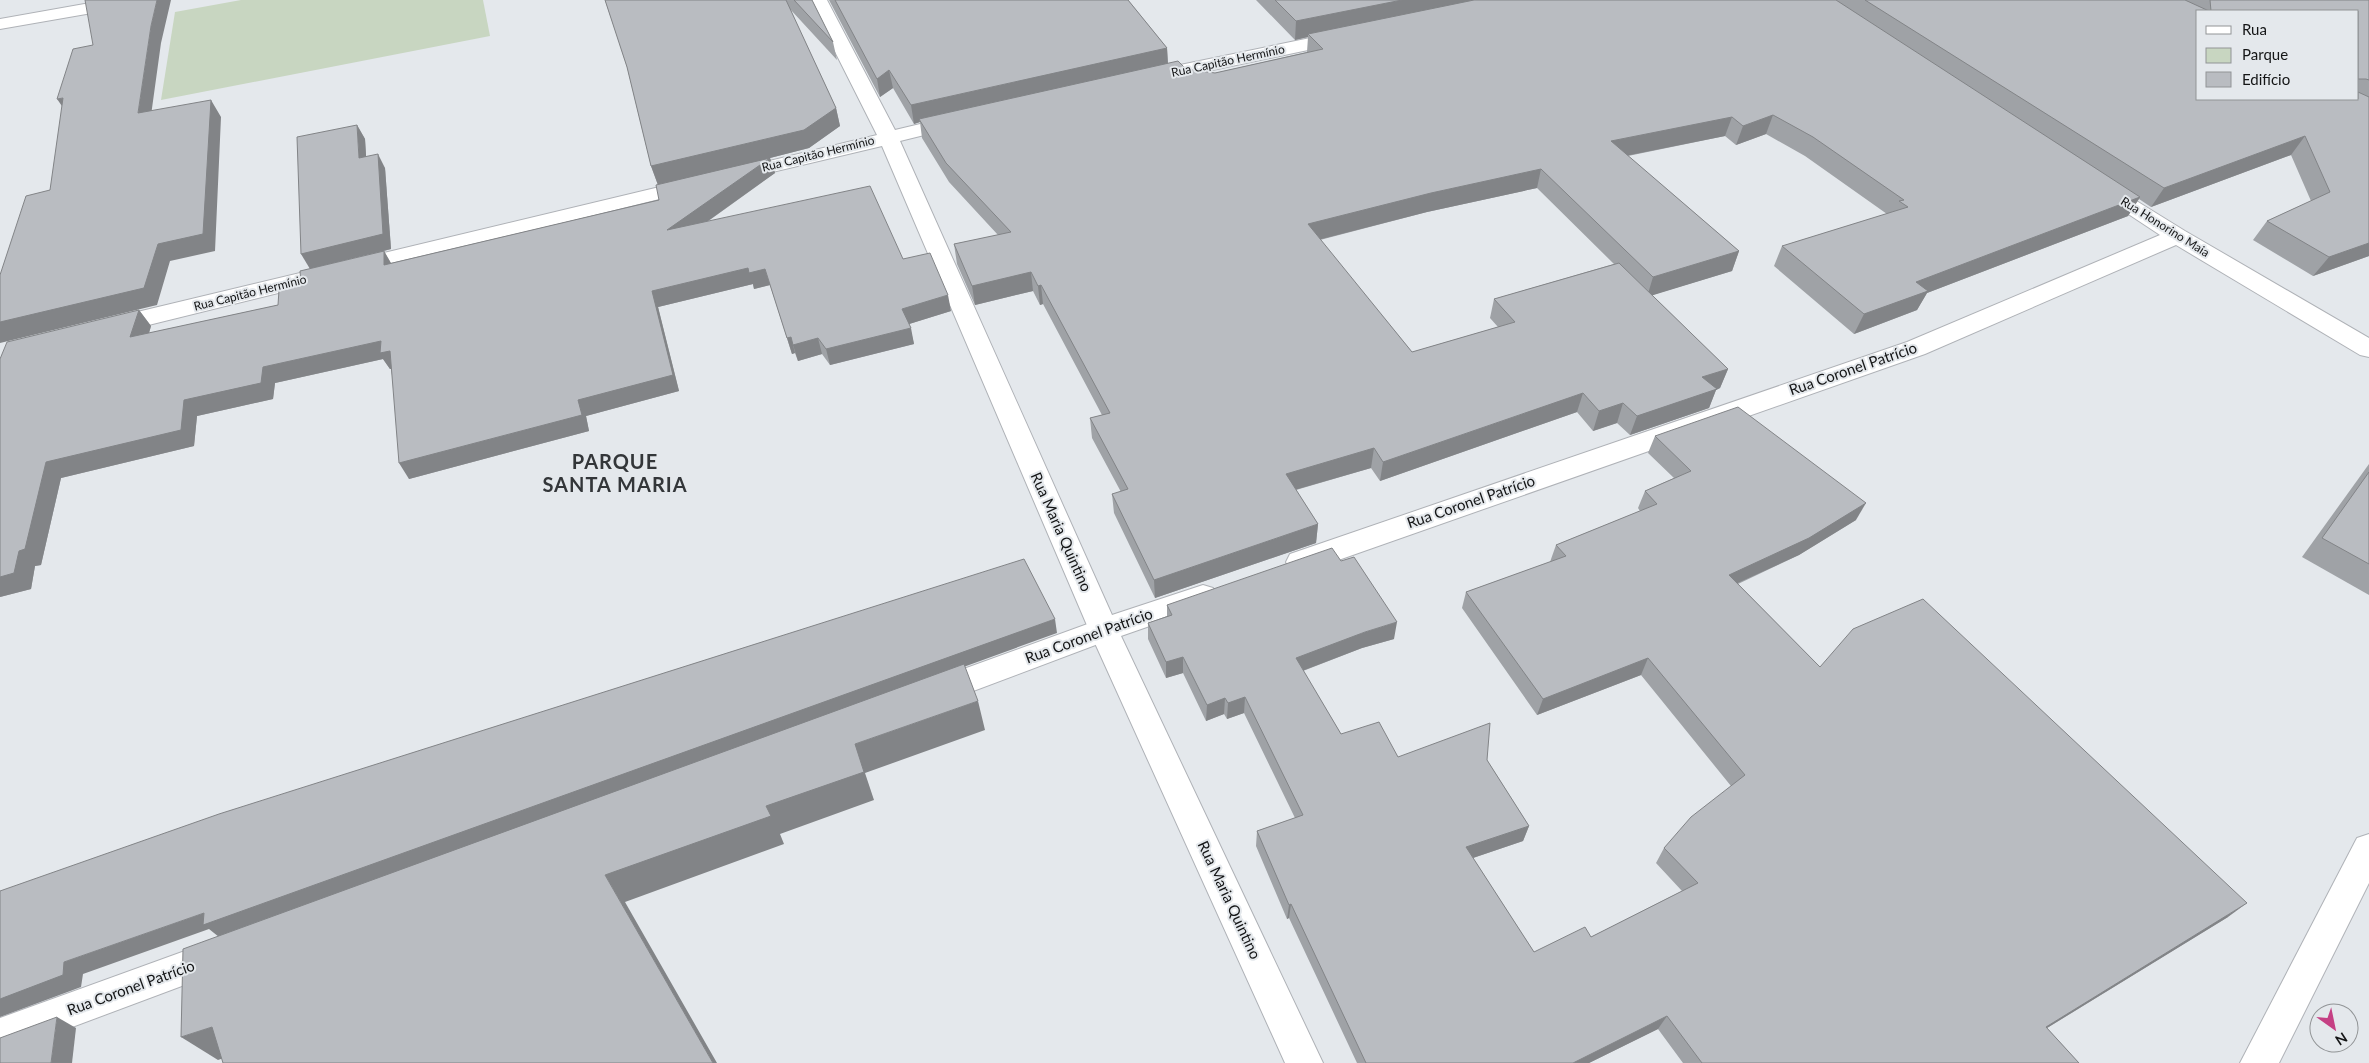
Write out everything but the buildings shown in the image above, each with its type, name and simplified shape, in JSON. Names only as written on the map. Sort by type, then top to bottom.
[{"type":"street","points":[[0,24],[138,0]]},
{"type":"street","name":"Rua Maria Quintino","points":[[818,0],[888,137],[1104,630],[1304,1063]]},
{"type":"street","name":"Rua Capitão Hermínio","points":[[1136,80],[1359,34]]},
{"type":"street","name":"Rua Capitão Hermínio","points":[[88,332],[976,117]]},
{"type":"street","name":"Rua Honorino Maia","points":[[2086,177],[2177,236],[2369,349]]},
{"type":"street","name":"Rua Coronel Patrício","points":[[1276,570],[1916,348],[2177,236]]},
{"type":"street","name":"Rua Coronel Patrício","points":[[907,702],[1222,589]]},
{"type":"street","points":[[2259,1063],[2369,849]]},
{"type":"street","name":"Rua Coronel Patrício","points":[[0,1036],[243,947]]},
{"type":"green space","points":[[241,0],[483,0],[490,36],[161,100],[175,12]]},
{"type":"district","name":"PARQUE SANTA MARIA","points":[[615,474]]}]
